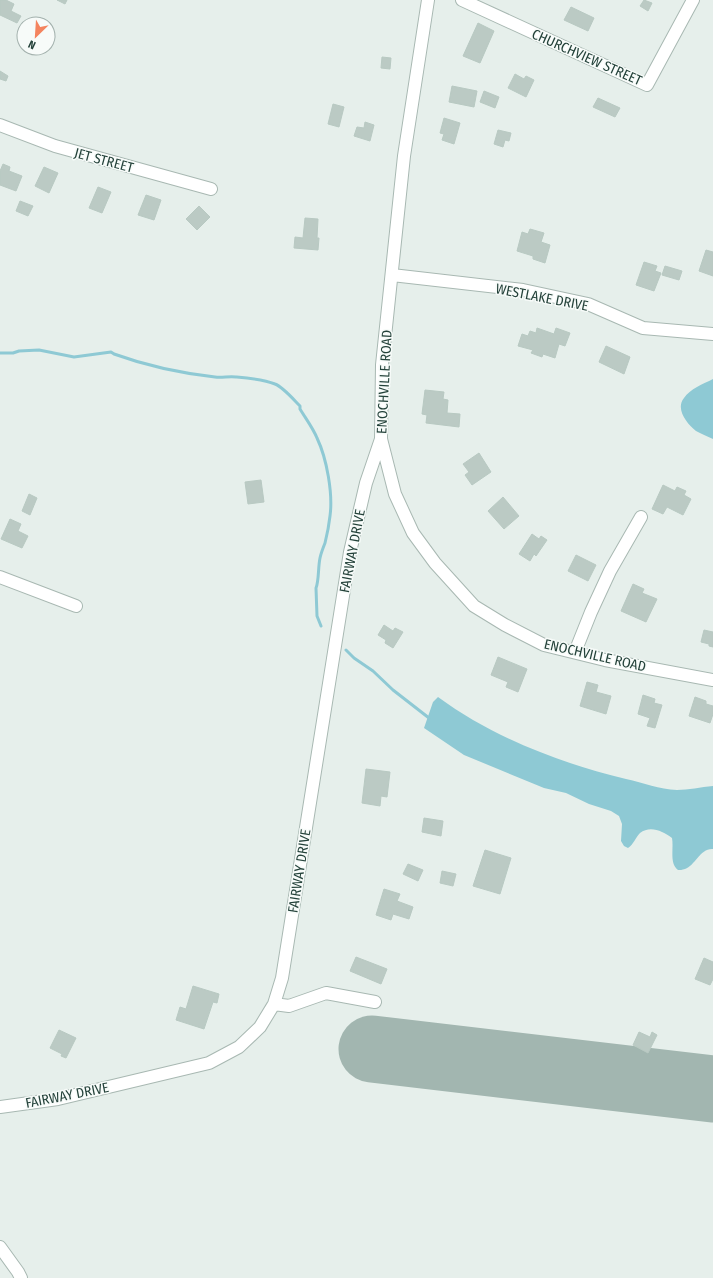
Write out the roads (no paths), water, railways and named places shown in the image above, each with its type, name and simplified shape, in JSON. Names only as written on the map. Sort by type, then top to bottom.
[{"type":"street","name":"ENOCHVILLE ROAD","points":[[428,0],[404,156],[382,365],[380,439],[395,494],[413,533],[435,563],[474,606],[505,625],[544,645],[605,660],[713,680]]},
{"type":"street","name":"CHURCHVIEW STREET","points":[[462,0],[646,85],[693,0]]},
{"type":"street","name":"JET STREET","points":[[0,125],[55,146],[211,189]]},
{"type":"street","name":"WESTLAKE DRIVE","points":[[392,275],[524,290],[588,304],[643,328],[713,334]]},
{"type":"street","name":"FAIRWAY DRIVE","points":[[0,1107],[58,1099],[209,1063],[239,1047],[260,1027],[274,1004],[282,978],[350,552],[366,483],[380,439]]},
{"type":"street","points":[[575,652],[610,571],[641,517]]},
{"type":"street","points":[[0,577],[76,606]]},
{"type":"street","points":[[274,1004],[289,1006],[326,993],[376,1002]]},
{"type":"street","points":[[0,1248],[21,1278]]},
{"type":"water","points":[[713,379],[713,439],[693,428],[683,416],[681,407],[684,398],[690,392]]},
{"type":"water","points":[[438,697],[459,712],[505,737],[552,757],[601,773],[652,786],[677,790],[713,786],[713,849],[708,849],[701,854],[689,867],[678,870],[675,867],[673,859],[672,838],[661,831],[648,829],[640,833],[632,845],[628,848],[624,846],[621,841],[622,824],[619,816],[611,811],[589,804],[566,793],[544,788],[464,755],[424,728],[433,702]]},
{"type":"waterway","points":[[0,353],[39,350],[74,357],[111,352],[139,362],[176,371],[215,377],[251,378],[270,382],[285,391],[300,406],[300,409],[321,446],[330,487],[331,507],[329,526],[320,558],[316,588],[317,616],[321,626]]},
{"type":"waterway","points":[[346,650],[429,718]]}]
